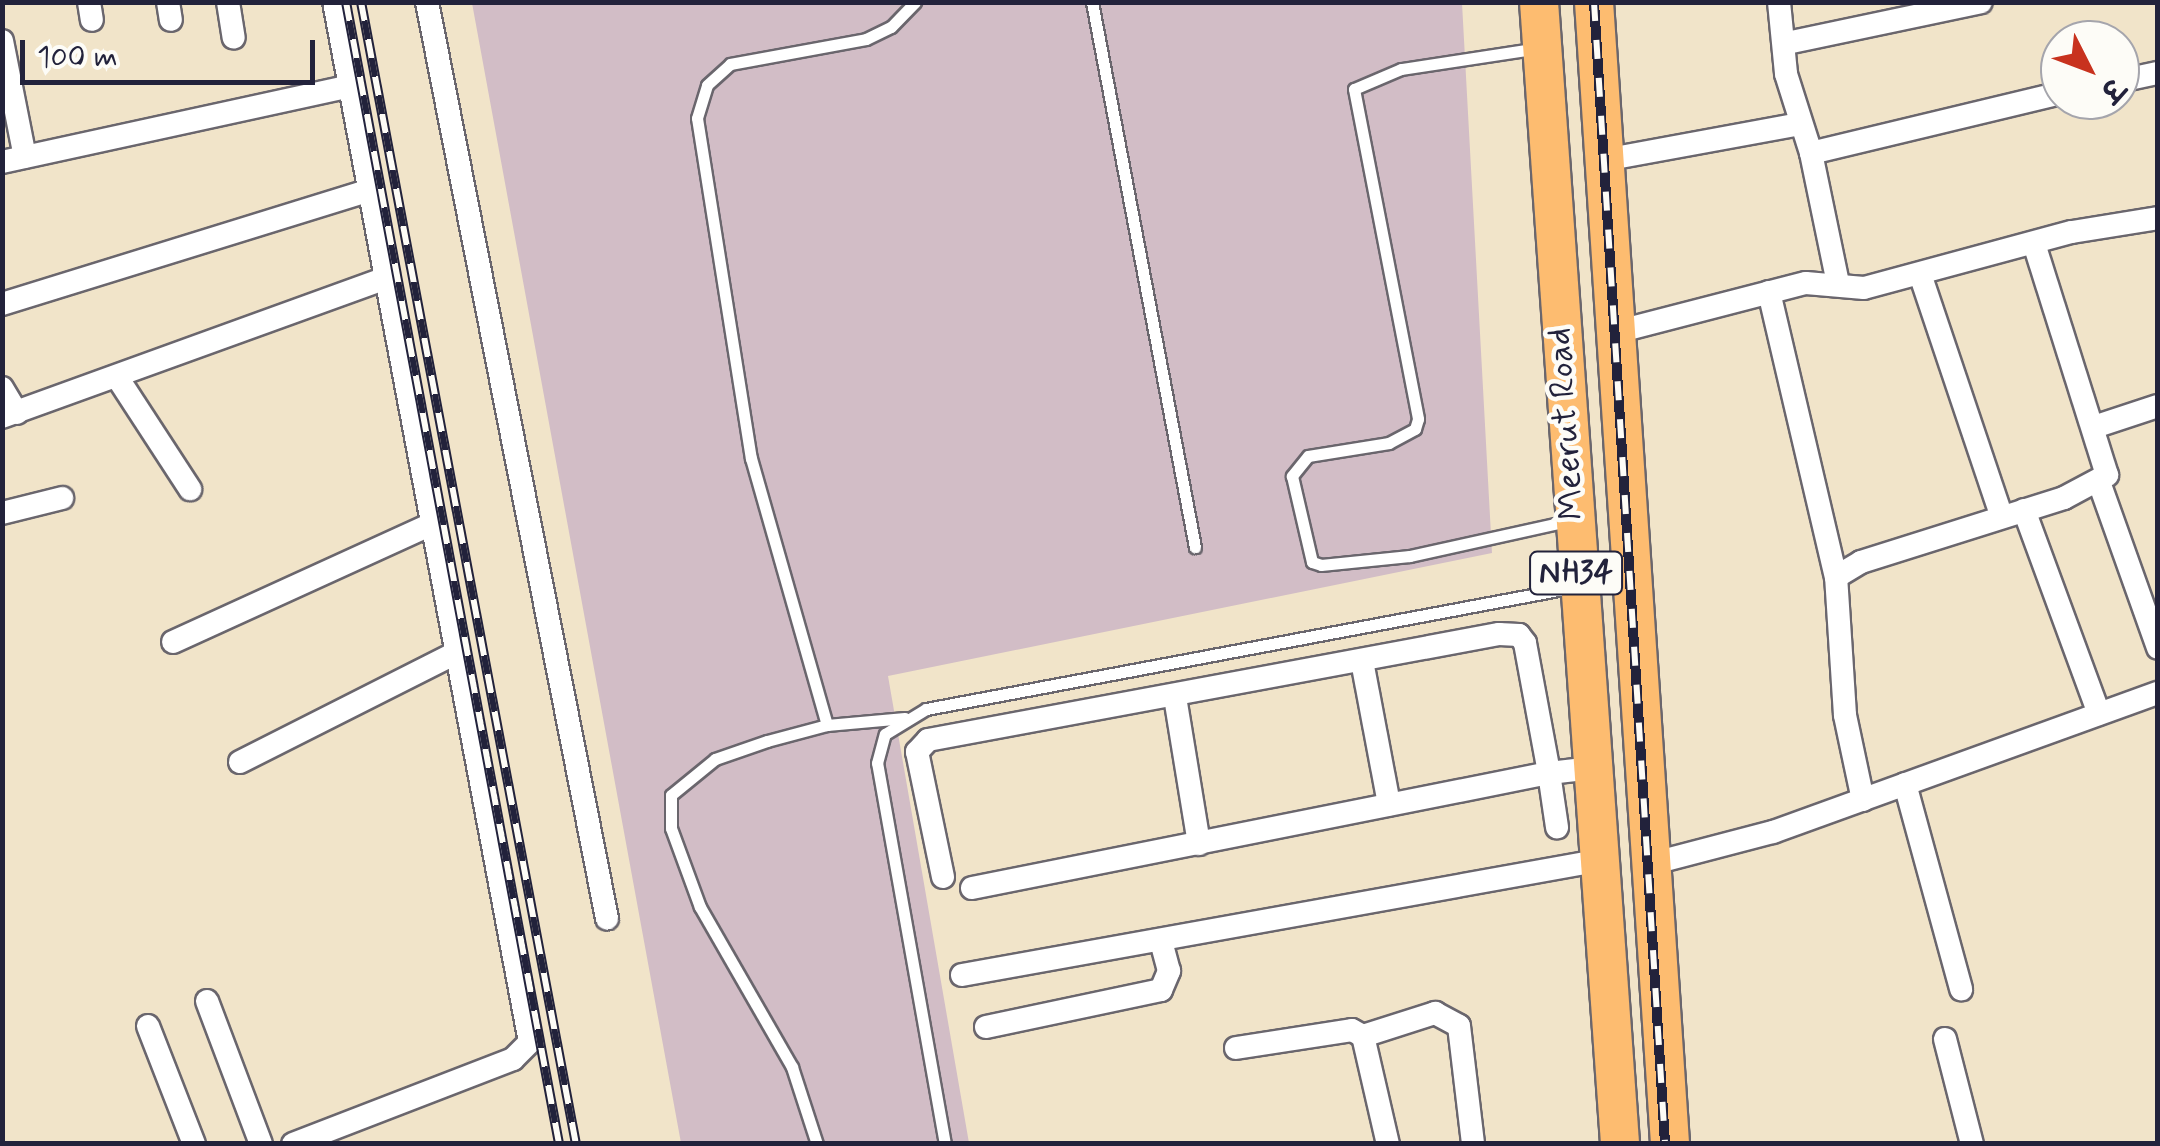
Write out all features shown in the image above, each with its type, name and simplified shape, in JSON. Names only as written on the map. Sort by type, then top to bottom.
[{"type":"highway","name":"Meerut Road","points":[[1539,2],[1572,520],[1602,860],[1620,1144]]},
{"type":"highway","name":"Meerut Road","points":[[1594,2],[1670,1144]]},
{"type":"street","points":[[228,2],[234,38]]},
{"type":"street","points":[[293,1144],[513,1059],[530,1042],[334,2]]},
{"type":"street","points":[[428,2],[607,919]]},
{"type":"street","points":[[1779,2],[1787,43],[1786,74],[1811,154],[1838,283]]},
{"type":"street","points":[[1787,43],[1982,2]]},
{"type":"street","points":[[2,41],[14,160],[351,86]]},
{"type":"street","points":[[1811,154],[2040,98]]},
{"type":"street","points":[[1604,160],[1801,124]]},
{"type":"street","points":[[2,304],[368,191]]},
{"type":"street","points":[[1616,332],[1769,292],[1838,283],[1864,288],[2034,243],[2158,218]]},
{"type":"street","points":[[2034,243],[2107,465],[2100,482],[2158,648]]},
{"type":"street","points":[[1920,274],[2013,514],[2099,714]]},
{"type":"street","points":[[2,388],[10,415],[384,279]]},
{"type":"street","points":[[1769,292],[1836,577],[1845,715],[1863,800]]},
{"type":"street","points":[[117,378],[190,489]]},
{"type":"street","points":[[2094,427],[2158,406]]},
{"type":"street","points":[[1836,577],[1861,562],[2100,482]]},
{"type":"street","points":[[2,513],[62,498]]},
{"type":"street","points":[[173,642],[432,524]]},
{"type":"street","points":[[943,877],[921,744],[1518,635],[1530,658],[1558,827]]},
{"type":"street","points":[[240,762],[456,652]]},
{"type":"street","points":[[1362,662],[1390,804]]},
{"type":"street","points":[[1650,864],[1774,832],[2158,693]]},
{"type":"street","points":[[1175,697],[1199,844]]},
{"type":"street","points":[[972,888],[1549,773],[1593,768]]},
{"type":"street","points":[[1905,784],[1961,990]]},
{"type":"street","points":[[962,976],[1602,860]]},
{"type":"street","points":[[986,1027],[1161,990],[1168,971],[1161,941]]},
{"type":"street","points":[[207,1001],[262,1144]]},
{"type":"street","points":[[1236,1048],[1352,1030],[1364,1036],[1416,1016],[1449,1016],[1464,1042],[1472,1144]]},
{"type":"street","points":[[148,1026],[194,1144]]},
{"type":"street","points":[[1364,1036],[1388,1144]]},
{"type":"street","points":[[1945,1039],[1972,1144]]},
{"type":"lane","points":[[827,725],[752,459],[697,118],[706,85],[730,64],[866,39],[891,27],[915,2]]},
{"type":"lane","points":[[1092,2],[1196,547]]},
{"type":"lane","points":[[1542,48],[1401,69],[1354,89],[1418,420],[1415,430],[1389,442],[1308,456],[1292,476],[1312,562],[1321,566],[1410,556],[1572,520]]},
{"type":"lane","points":[[817,1144],[792,1067],[700,907],[668,813],[683,779],[716,759],[827,725],[906,718],[1577,584],[1632,577]]},
{"type":"lane","points":[[906,718],[886,734],[877,763],[946,1144]]},
{"type":"shaded area","points":[[472,3],[1462,3],[1492,553],[888,676],[969,1143],[681,1143]]},
{"type":"railway","points":[[346,2],[559,1144]]},
{"type":"railway","points":[[361,2],[576,1144]]},
{"type":"railway","points":[[1594,2],[1665,1144]]}]
